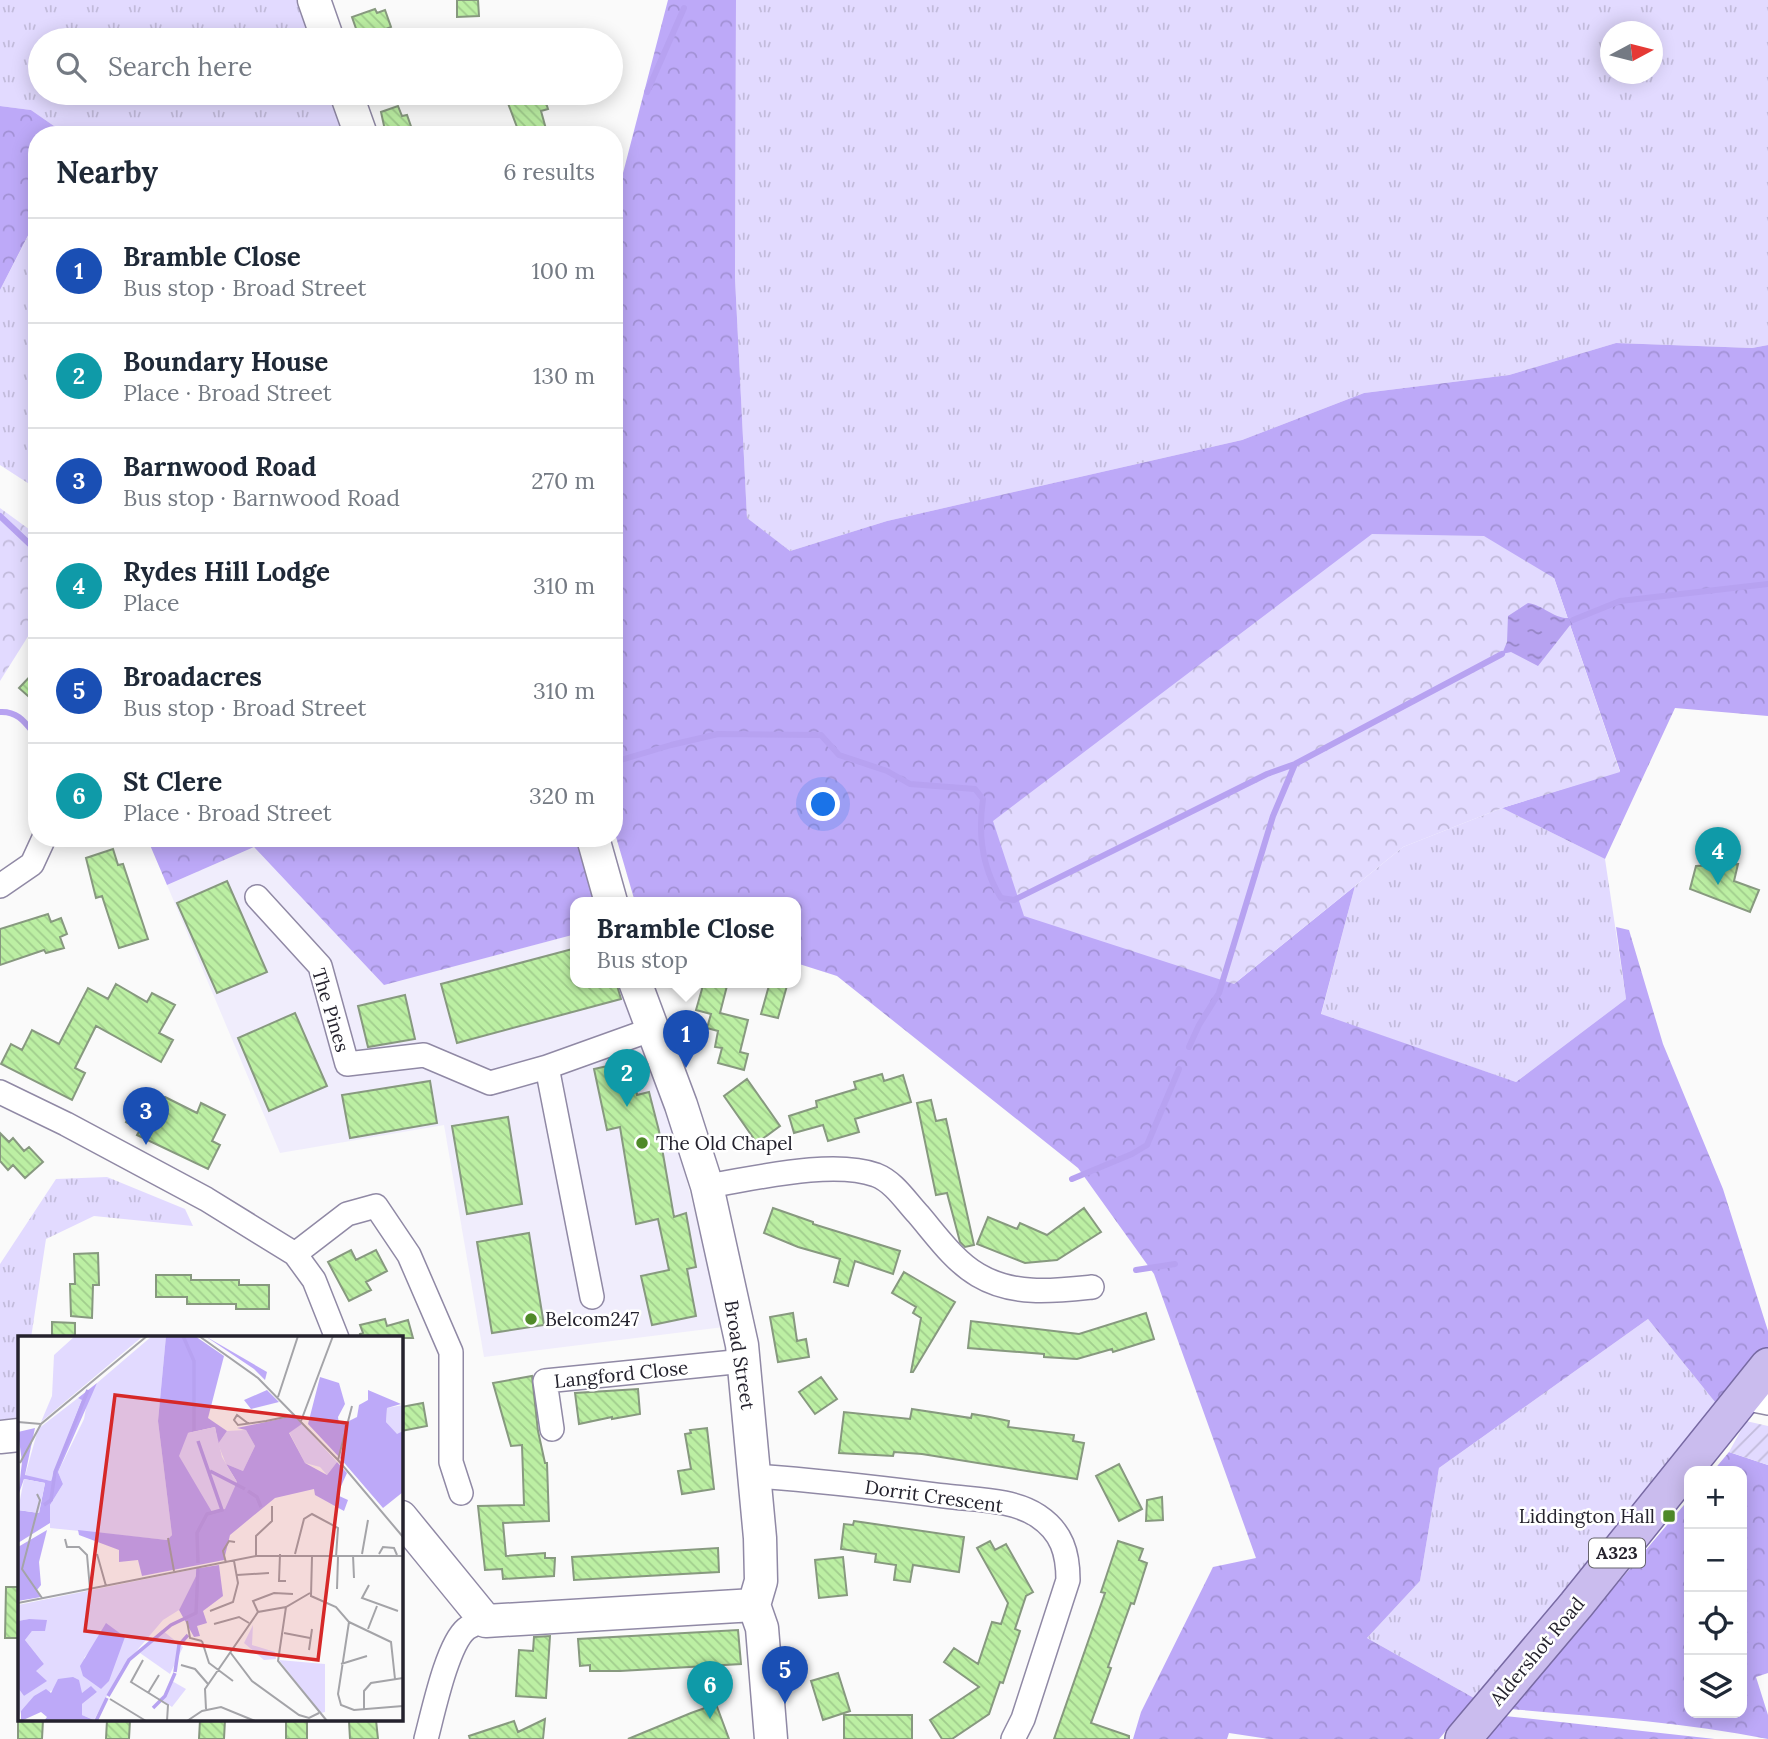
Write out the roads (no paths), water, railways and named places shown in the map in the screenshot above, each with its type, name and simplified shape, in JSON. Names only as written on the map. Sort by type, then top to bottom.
[{"type":"main road","name":"Aldershot Road","points":[[1463,1739],[1756,1400],[1768,1366]]},
{"type":"street","points":[[314,0],[324,28]]},
{"type":"street","points":[[350,105],[358,126]]},
{"type":"street","points":[[0,886],[32,864],[40,847]]},
{"type":"street","points":[[596,847],[610,897]]},
{"type":"street","name":"The Pines","points":[[257,897],[320,966],[347,1064],[424,1055],[490,1083],[547,1067],[653,1029]]},
{"type":"street","name":"Broad Street","points":[[637,988],[681,1105],[707,1186],[742,1345],[761,1581],[754,1605],[762,1628],[771,1739]]},
{"type":"street","points":[[547,1067],[592,1297]]},
{"type":"street","points":[[0,1092],[206,1199],[295,1254],[314,1280],[336,1336]]},
{"type":"street","points":[[707,1186],[831,1169],[874,1174],[889,1181],[955,1256],[978,1275],[1025,1290],[1092,1287]]},
{"type":"street","points":[[295,1254],[347,1214],[376,1206],[409,1255],[451,1352],[451,1462],[461,1493]]},
{"type":"street","name":"Langford Close","points":[[552,1429],[545,1381],[744,1361]]},
{"type":"street","points":[[0,1437],[18,1435]]},
{"type":"street","name":"Dorrit Crescent","points":[[754,1476],[834,1481],[1003,1504],[1037,1515],[1056,1531],[1064,1545],[1068,1580],[1023,1719],[1013,1739]]},
{"type":"street","points":[[402,1518],[486,1621]]},
{"type":"street","points":[[426,1739],[437,1696],[456,1643],[463,1631],[473,1624],[486,1621],[754,1605]]},
{"type":"water","points":[[1528,603],[1569,618],[1571,624],[1538,666],[1511,652],[1502,654],[1507,642],[1508,616]]},
{"type":"waterway","points":[[647,92],[684,8]]},
{"type":"waterway","points":[[0,516],[28,542]]},
{"type":"waterway","points":[[1573,620],[1620,601],[1768,584]]},
{"type":"waterway","points":[[623,759],[718,734],[821,735],[839,755],[887,771],[910,784],[975,789],[983,799],[981,837],[989,875],[1001,898],[1014,900],[1267,774],[1295,764],[1502,654]]},
{"type":"waterway","points":[[0,712],[17,716],[28,726]]},
{"type":"waterway","points":[[1189,1047],[1219,993],[1273,816],[1295,764]]},
{"type":"waterway","points":[[1072,1179],[1147,1145],[1179,1069]]},
{"type":"waterway","points":[[1136,1270],[1175,1264]]},
{"type":"place","name":"Rydes Hill Lodge","points":[[1718,885]]},
{"type":"place","name":"Bramble Close","points":[[686,1068]]},
{"type":"place","name":"Boundary House","points":[[627,1107]]},
{"type":"place","name":"The Old Chapel","points":[[642,1143]]},
{"type":"place","name":"Barnwood Road","points":[[146,1145]]},
{"type":"place","name":"Belcom247","points":[[531,1319]]},
{"type":"place","name":"Liddington Hall","points":[[1669,1516]]},
{"type":"place","name":"Broadacres","points":[[785,1704]]},
{"type":"place","name":"St Clere","points":[[710,1719]]}]
